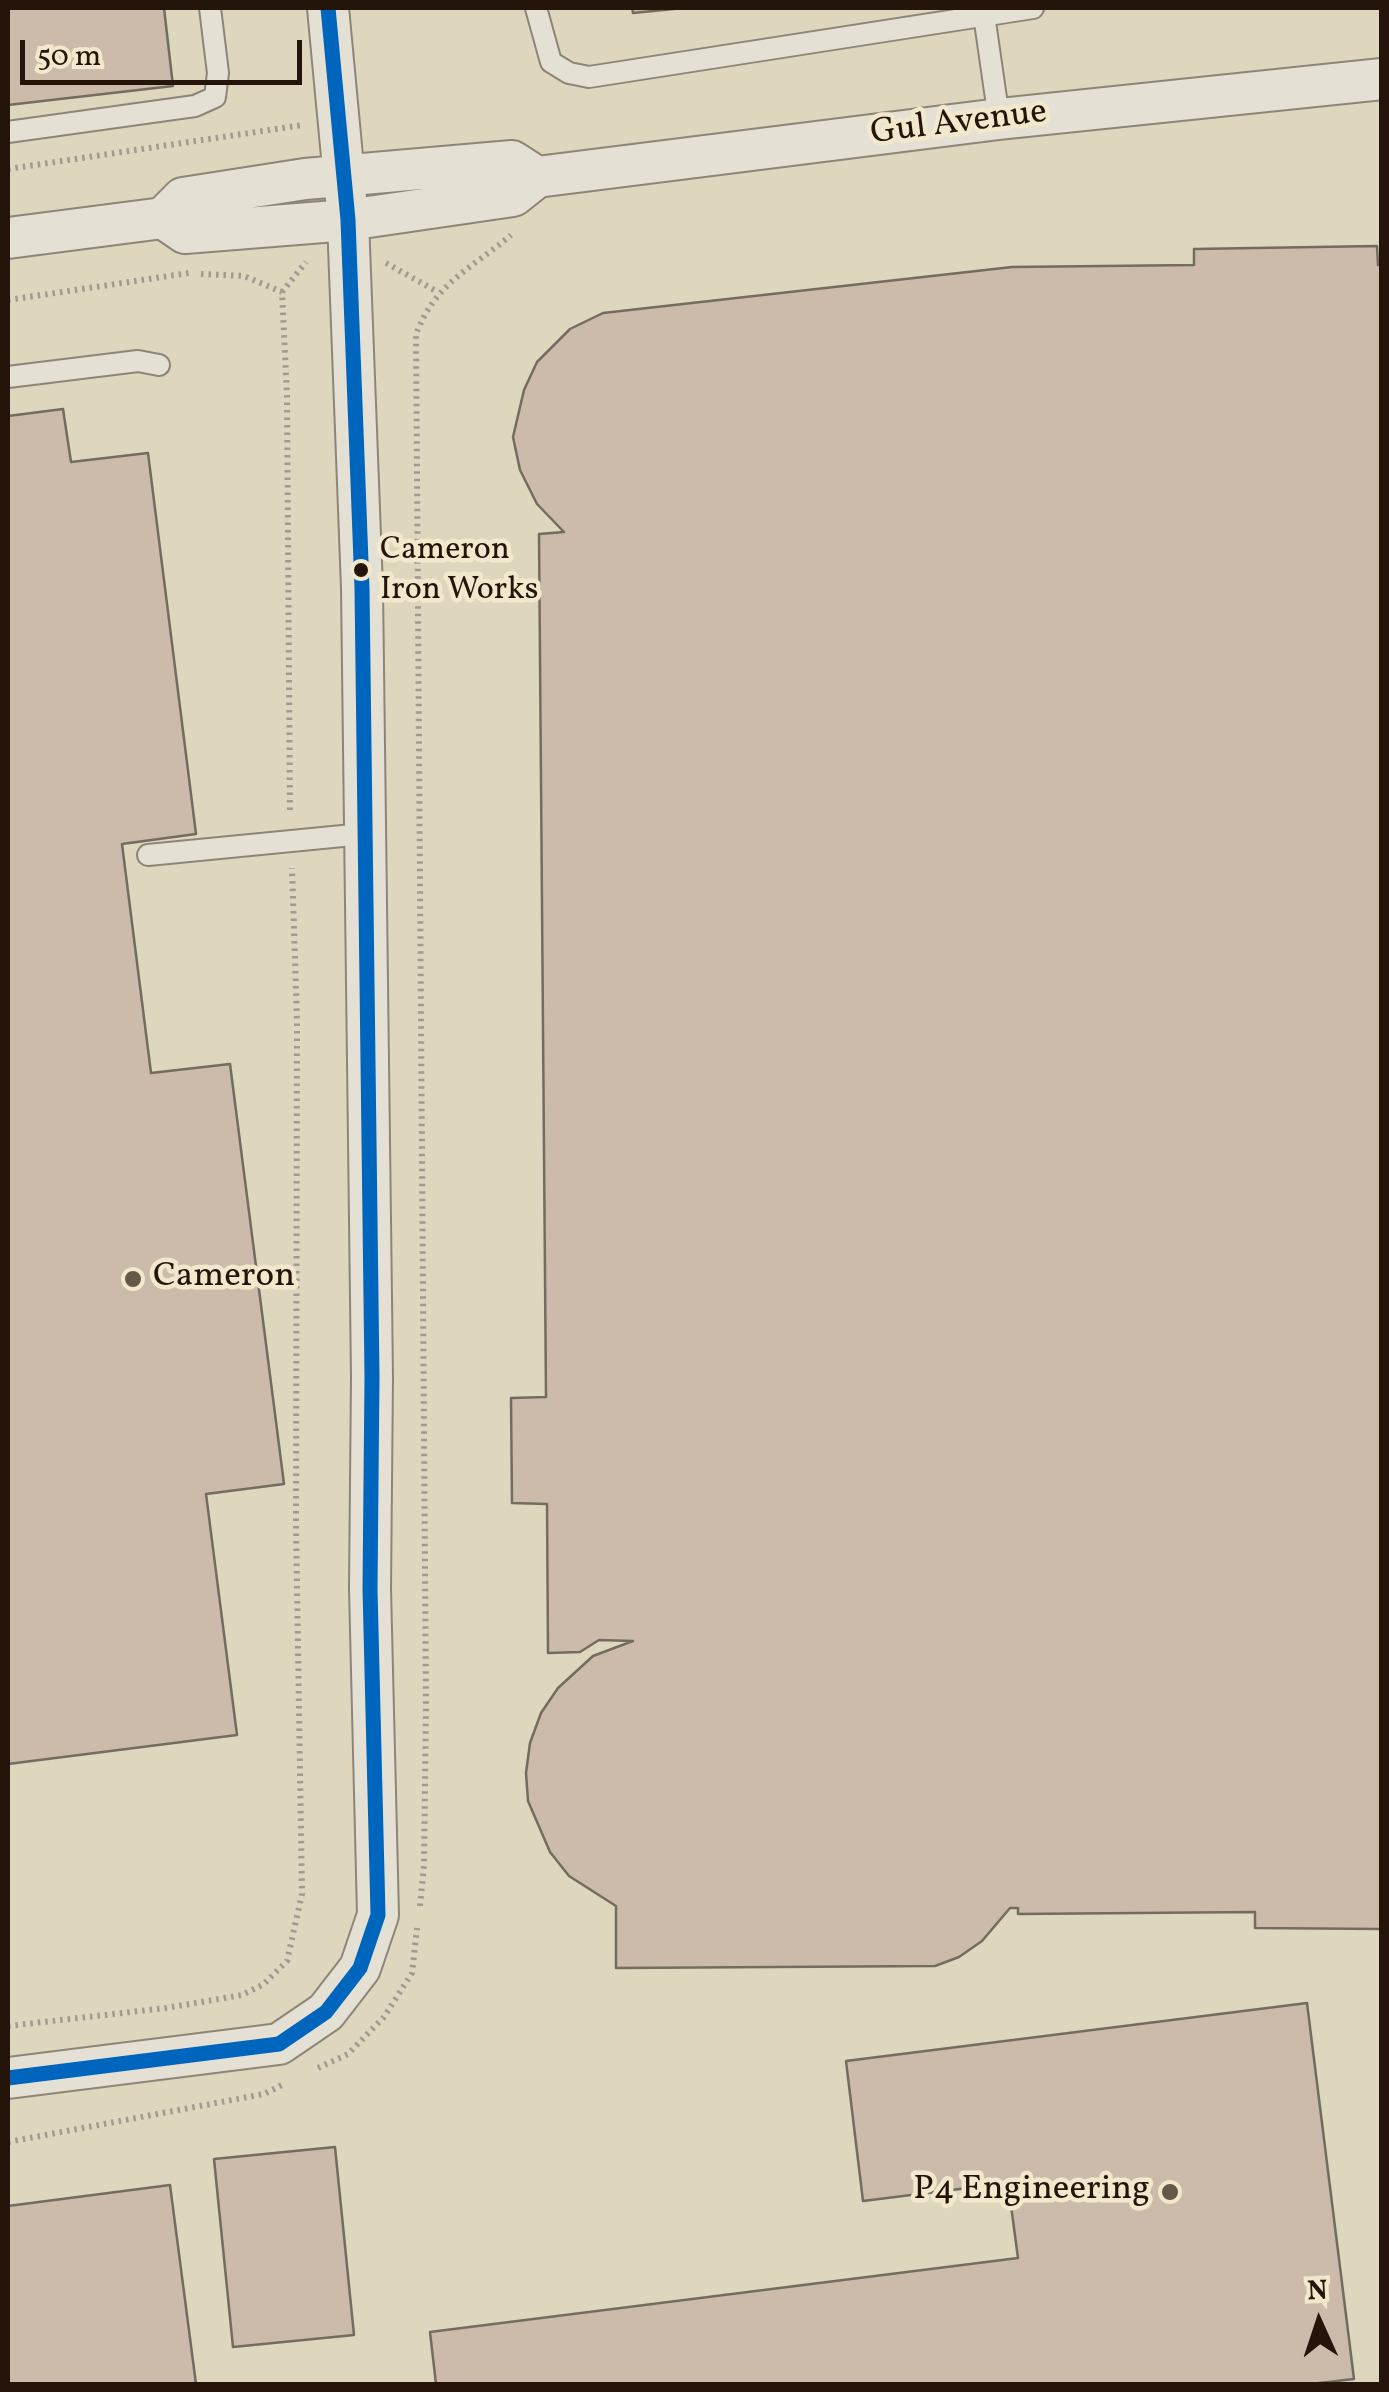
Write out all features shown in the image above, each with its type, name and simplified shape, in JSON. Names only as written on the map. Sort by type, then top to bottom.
[{"type":"street","points":[[8,2078],[279,2044],[328,2014],[360,1968],[378,1915],[370,1589],[372,1377],[362,834],[362,588],[348,220],[328,8]]},
{"type":"street","name":"Gul Avenue","points":[[163,218],[185,233],[348,220],[514,196],[537,177],[999,120],[1382,79]]},
{"type":"street","name":"Gul Avenue","points":[[8,238],[163,218],[183,198],[344,175],[512,160],[537,177]]},
{"type":"lane","points":[[8,132],[195,106],[215,97],[218,74],[210,8]]},
{"type":"lane","points":[[536,8],[551,62],[569,73],[589,77],[983,11],[1034,8]]},
{"type":"lane","points":[[983,11],[999,120]]},
{"type":"lane","points":[[8,377],[138,362],[159,365]]},
{"type":"lane","points":[[148,855],[362,834]]},
{"type":"path","points":[[8,168],[339,121]]},
{"type":"path","points":[[8,300],[191,273],[244,276],[282,292],[287,396],[290,842],[298,1020],[296,1523],[302,1894],[287,1960],[264,1984],[242,1996],[8,2026]]},
{"type":"building","points":[[8,8],[164,8],[173,86],[8,105]]},
{"type":"building","points":[[632,8],[684,8],[633,13]]},
{"type":"building","points":[[1377,246],[1378,265],[1382,264],[1382,1929],[1255,1928],[1255,1912],[1018,1914],[1018,1908],[1010,1908],[982,1941],[959,1957],[935,1966],[616,1968],[616,1906],[569,1876],[550,1852],[528,1801],[526,1773],[530,1743],[541,1713],[558,1688],[593,1656],[633,1641],[599,1640],[580,1652],[548,1653],[547,1504],[512,1503],[511,1398],[546,1397],[539,534],[564,532],[537,504],[520,470],[513,437],[524,390],[537,362],[570,329],[603,313],[1012,267],[1194,265],[1194,249]]},
{"type":"building","name":"Cameron","points":[[63,409],[71,462],[148,453],[196,834],[122,844],[151,1073],[230,1064],[284,1484],[206,1494],[237,1735],[8,1764],[8,416]]},
{"type":"building","name":"P4 Engineering","points":[[1307,2003],[1354,2379],[1311,2384],[436,2384],[430,2332],[1018,2258],[1008,2183],[863,2201],[846,2061]]},
{"type":"building","points":[[335,2147],[354,2335],[233,2347],[214,2159]]},
{"type":"building","points":[[170,2185],[196,2384],[8,2384],[8,2206]]},
{"type":"transit line","points":[[8,2078],[279,2044],[326,2012],[360,1968],[378,1915],[370,1589],[372,1377],[362,588],[348,220],[328,8]]},
{"type":"place","name":"Cameron Iron Works","points":[[361,570]]},
{"type":"place","name":"Cameron","points":[[133,1279]]},
{"type":"place","name":"P4 Engineering","points":[[1170,2192]]}]
